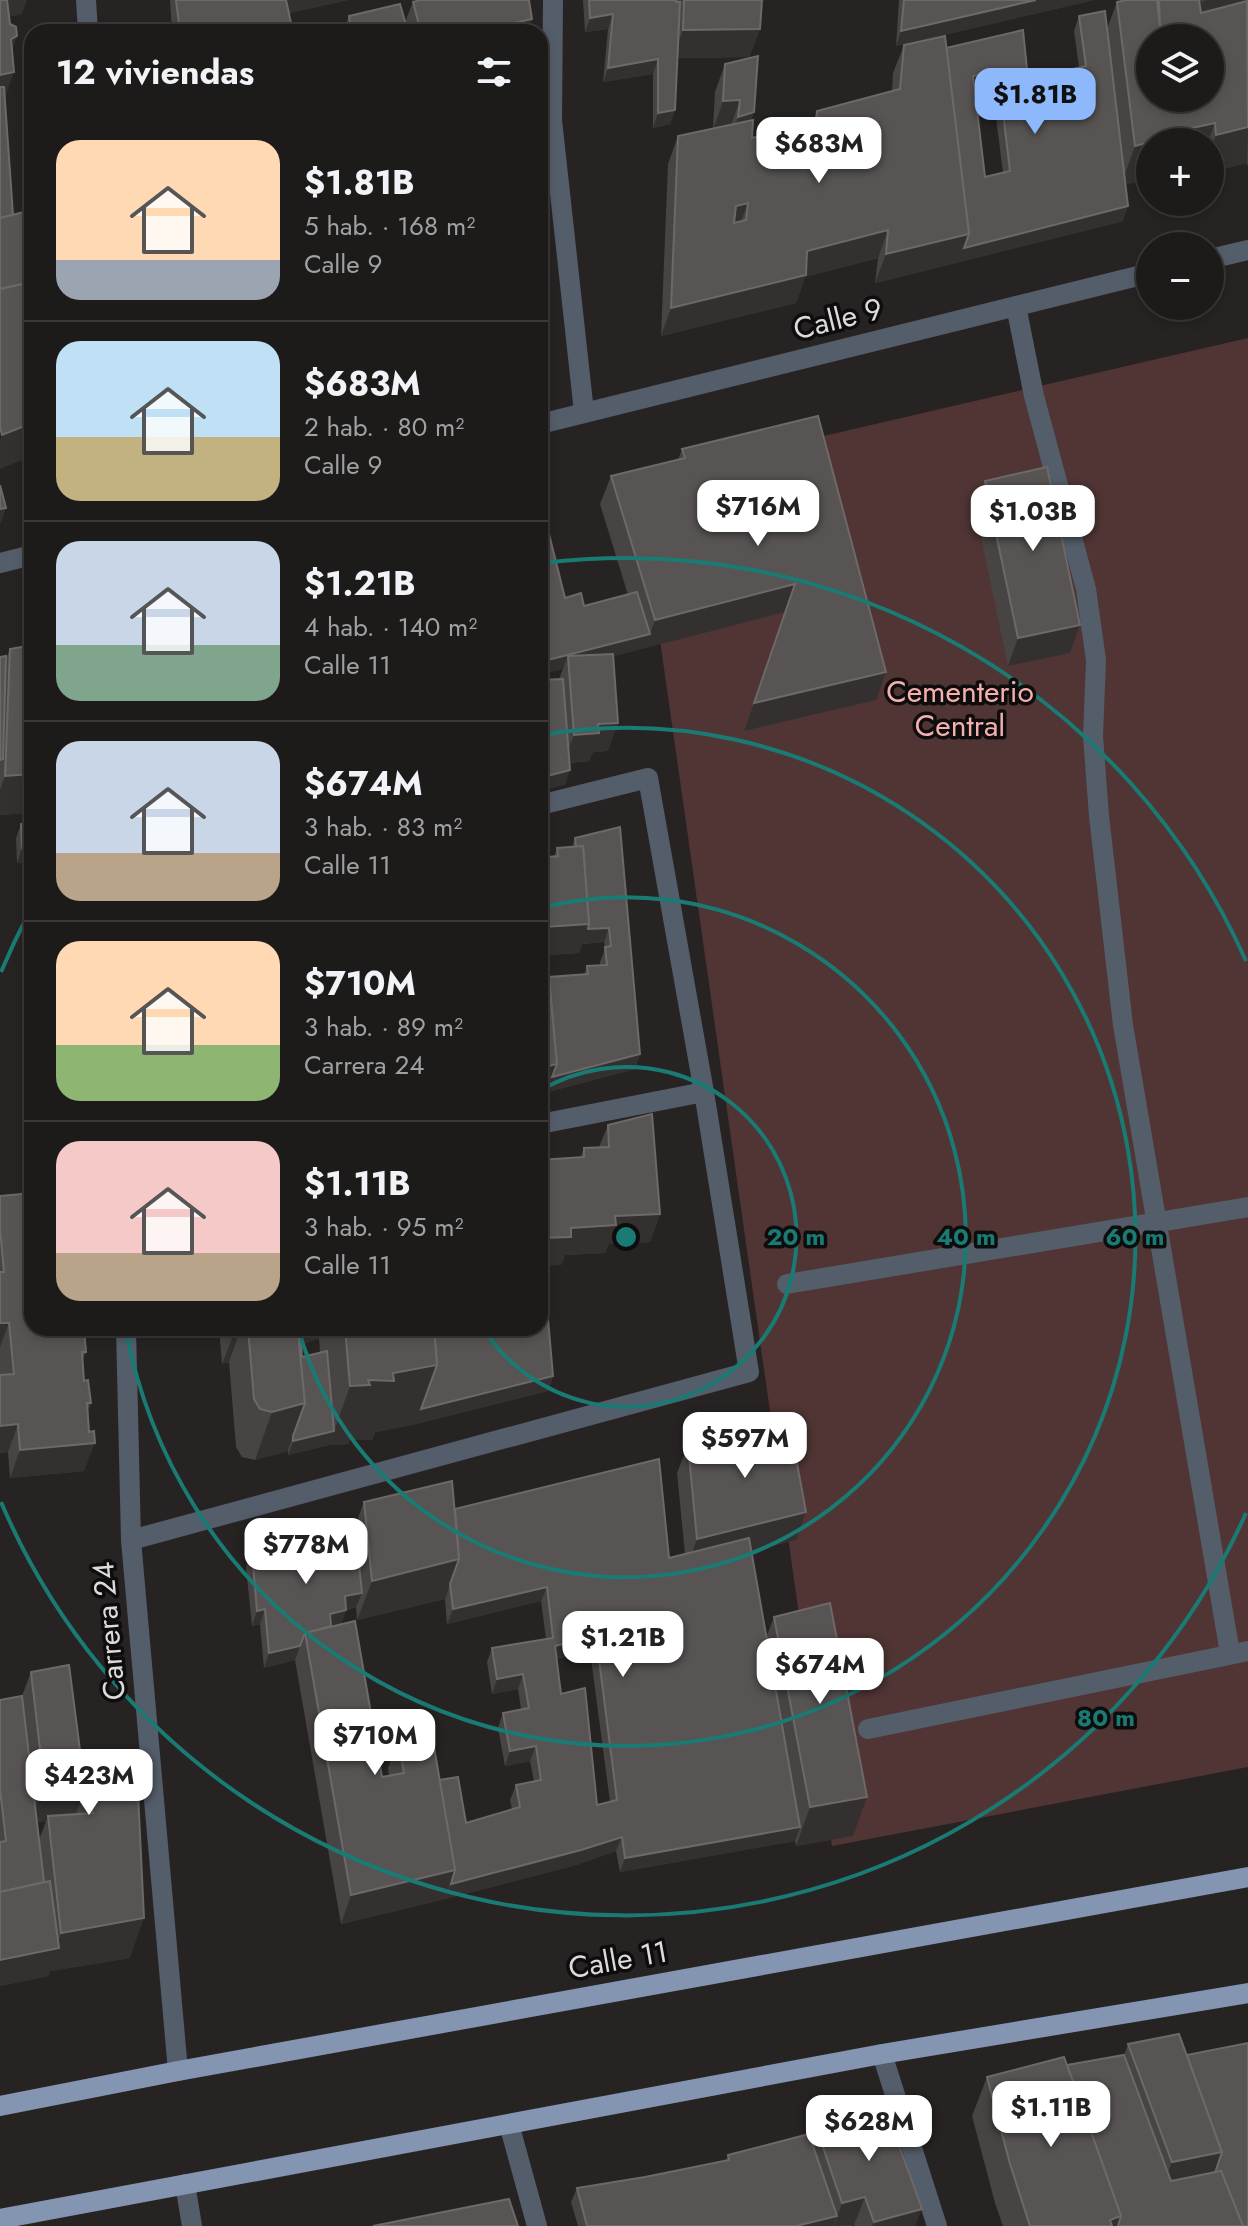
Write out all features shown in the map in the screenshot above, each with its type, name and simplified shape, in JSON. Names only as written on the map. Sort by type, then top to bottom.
[{"type":"main road","name":"Calle 11","points":[[0,2106],[1248,1877]]},
{"type":"main road","points":[[0,2219],[882,2054],[1248,1993]]},
{"type":"street","points":[[86,0],[88,24]]},
{"type":"street","points":[[553,0],[552,120],[584,412]]},
{"type":"street","points":[[1224,256],[1248,250]]},
{"type":"street","name":"Calle 9","points":[[548,422],[1136,276]]},
{"type":"street","points":[[868,1729],[1239,1652],[1123,1025],[1093,736],[1096,660],[1088,603],[1034,396],[1016,306]]},
{"type":"street","points":[[0,563],[24,557]]},
{"type":"street","points":[[131,1540],[749,1372],[704,1092],[648,778],[548,803]]},
{"type":"street","points":[[548,1122],[704,1092]]},
{"type":"street","points":[[787,1284],[1248,1207]]},
{"type":"street","name":"Carrera 24","points":[[126,1336],[131,1540],[178,2071]]},
{"type":"street","points":[[882,2054],[937,2226]]},
{"type":"street","points":[[509,2124],[537,2226]]},
{"type":"street","points":[[185,2184],[192,2226]]},
{"type":"green space","name":"Cementerio Central","points":[[1248,338],[1248,1767],[832,1846],[637,479]]},
{"type":"building","points":[[0,0],[7,0],[10,24],[16,27],[17,36],[11,39],[14,72],[0,75]]},
{"type":"building","points":[[176,0],[286,0],[291,24],[179,24]]},
{"type":"building","points":[[529,0],[532,19],[509,24],[419,24],[413,2]]},
{"type":"building","points":[[589,0],[680,2],[675,110],[658,113],[658,59],[608,68],[613,14],[590,18]]},
{"type":"building","points":[[684,0],[762,0],[760,29],[683,30]]},
{"type":"building","points":[[904,0],[1036,0],[901,31]]},
{"type":"building","points":[[1157,0],[1160,24],[1136,24],[1136,112],[1224,112],[1224,24],[1160,24],[1159,0],[1199,0],[1201,13],[1247,1],[1248,127],[1224,133],[1224,128],[1215,128],[1215,123],[1192,128],[1136,128],[1135,146],[1117,2]]},
{"type":"building","points":[[400,4],[406,24],[350,24],[349,16]]},
{"type":"building","points":[[1105,11],[1128,206],[964,248],[969,234],[946,48],[1023,30],[1028,79],[1086,66],[1079,16]],"holes":[[[998,71],[1010,171],[985,177],[973,76]]]},
{"type":"building","points":[[945,36],[969,234],[886,254],[888,230],[807,251],[806,275],[671,308],[678,136],[753,120],[752,138],[816,121],[817,111],[900,89],[904,45]],"holes":[[[831,142],[830,168],[813,170],[814,144]],[[748,203],[746,220],[734,223],[736,206]]]},
{"type":"building","points":[[758,56],[754,112],[738,117],[740,100],[723,101],[725,64]]},
{"type":"building","points":[[0,87],[4,87],[13,215],[0,218]]},
{"type":"building","points":[[24,212],[24,284],[0,289],[0,218]]},
{"type":"building","points":[[24,284],[24,426],[2,435],[0,427],[0,289]]},
{"type":"building","points":[[818,416],[886,672],[754,703],[795,584],[655,620],[611,476],[685,458],[682,449]]},
{"type":"building","points":[[1047,467],[1080,625],[1018,638],[985,481]]},
{"type":"building","points":[[0,485],[6,508],[0,509]]},
{"type":"building","points":[[548,534],[565,598],[581,593],[584,606],[637,592],[650,634],[548,660]]},
{"type":"building","points":[[24,646],[24,775],[5,776],[10,649]]},
{"type":"building","points":[[613,654],[618,723],[598,724],[599,733],[574,735],[568,656]]},
{"type":"building","points":[[6,656],[3,759],[0,760],[0,657]]},
{"type":"building","points":[[563,679],[570,770],[548,776],[548,680]]},
{"type":"building","points":[[21,824],[24,824],[22,848]]},
{"type":"building","points":[[620,827],[640,1054],[552,1077],[557,1064],[549,977],[588,974],[587,966],[607,965],[605,947],[611,946],[609,928],[588,929],[583,846],[576,847],[575,838]]},
{"type":"building","points":[[583,846],[589,924],[548,927],[548,857],[558,856],[557,848]]},
{"type":"building","points":[[548,971],[557,1064],[548,1066]]},
{"type":"building","points":[[652,1114],[660,1214],[615,1216],[616,1225],[571,1228],[571,1237],[548,1238],[548,1159],[584,1157],[584,1148],[609,1147],[608,1125]]},
{"type":"building","points":[[24,1194],[24,1336],[85,1336],[84,1381],[88,1380],[91,1403],[87,1403],[89,1432],[94,1431],[95,1443],[20,1450],[18,1424],[0,1426],[0,1375],[14,1374],[9,1323],[0,1323],[0,1272],[4,1272],[0,1196]]},
{"type":"building","points":[[548,1318],[553,1376],[421,1409],[437,1365],[435,1336],[548,1336]]},
{"type":"building","points":[[249,1336],[299,1336],[305,1403],[272,1412],[260,1409],[254,1399]]},
{"type":"building","points":[[298,1336],[302,1357],[327,1351],[334,1431],[293,1441],[305,1403]]},
{"type":"building","points":[[346,1336],[435,1336],[437,1365],[393,1373],[394,1381],[368,1380],[370,1385],[350,1386]]},
{"type":"building","points":[[789,1420],[806,1512],[697,1539],[688,1445]]},
{"type":"building","points":[[659,1459],[669,1558],[749,1538],[800,1827],[625,1858],[622,1837],[451,1884],[455,1870],[439,1780],[458,1777],[466,1823],[520,1807],[516,1785],[541,1780],[536,1746],[510,1751],[503,1713],[529,1708],[523,1674],[497,1679],[492,1648],[553,1638],[547,1587],[453,1609],[450,1584],[459,1559],[455,1509]],"holes":[[[596,1636],[617,1800],[597,1805],[585,1688],[561,1694],[555,1646]]]},
{"type":"building","points":[[452,1481],[459,1559],[372,1581],[364,1502]]},
{"type":"building","points":[[355,1526],[362,1593],[345,1596],[346,1610],[330,1614],[331,1626],[305,1633],[300,1646],[269,1653],[265,1609],[257,1611],[252,1552],[274,1547],[274,1552],[327,1539],[327,1533]]},
{"type":"building","points":[[830,1603],[867,1797],[810,1807],[774,1617]]},
{"type":"building","points":[[355,1621],[382,1777],[404,1773],[398,1740],[432,1735],[455,1870],[351,1895],[305,1633]]},
{"type":"building","points":[[69,1665],[81,1758],[136,1752],[144,1918],[61,1933],[48,1816],[93,1813],[89,1779],[44,1783],[31,1672]]},
{"type":"building","points":[[22,1696],[44,1882],[0,1892],[0,1842],[6,1841],[0,1789],[0,1700]]},
{"type":"building","points":[[50,1881],[59,1948],[0,1960],[0,1892]]},
{"type":"building","points":[[1179,2034],[1222,2152],[1172,2162],[1128,2044]]},
{"type":"building","points":[[1248,2043],[1248,2226],[1243,2226],[1221,2171],[1215,2173],[1222,2152],[1187,2055]]},
{"type":"building","points":[[1124,2055],[1171,2181],[1221,2171],[1243,2226],[1118,2226],[1121,2216],[1085,2115],[1078,2117],[1072,2100],[1076,2090],[1067,2065]]},
{"type":"building","points":[[1064,2057],[1076,2090],[1065,2094],[1073,2118],[1085,2115],[1121,2216],[1110,2220],[1112,2226],[1030,2226],[1010,2164],[987,2077]]},
{"type":"building","points":[[886,2109],[922,2209],[874,2222],[865,2197],[842,2203],[814,2121],[847,2113],[849,2118]]},
{"type":"building","points":[[809,2134],[837,2216],[796,2226],[587,2226],[577,2188],[729,2160],[728,2155]]},
{"type":"building","points":[[509,2199],[518,2226],[373,2226]]}]
